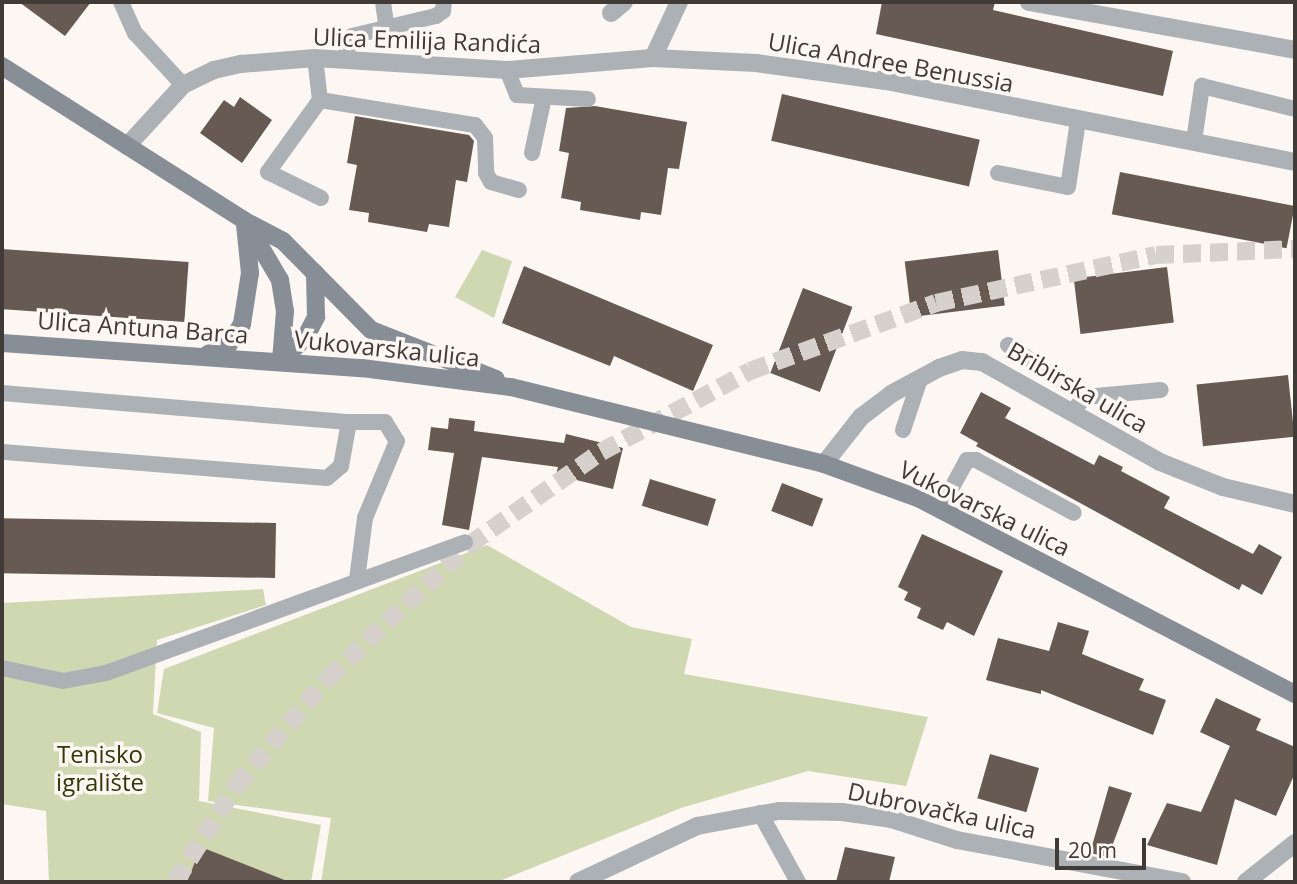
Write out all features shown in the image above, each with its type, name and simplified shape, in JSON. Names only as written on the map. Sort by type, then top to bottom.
[{"type":"main road","name":"Vukovarska ulica","points":[[2,66],[245,221],[283,241],[371,330],[463,363],[511,387]]},
{"type":"main road","name":"Vukovarska ulica","points":[[245,221],[280,280],[285,311],[281,361],[511,387],[824,464],[940,509],[1295,694]]},
{"type":"main road","points":[[208,354],[229,344],[242,324],[250,273],[245,221]]},
{"type":"main road","points":[[281,361],[305,338],[316,317],[315,273]]},
{"type":"main road","name":"Ulica Antuna Barca","points":[[2,342],[281,361]]},
{"type":"street","points":[[653,58],[679,2]]},
{"type":"street","points":[[1029,2],[1295,50]]},
{"type":"street","name":"Ulica Emilija Randića","points":[[127,146],[183,85],[214,69],[241,64],[315,58],[507,70],[653,58]]},
{"type":"street","name":"Ulica Andree Benussia","points":[[653,58],[756,63],[886,81],[1295,162]]},
{"type":"street","name":"Bribirska ulica","points":[[824,464],[861,417],[920,379],[962,360],[982,362],[1160,462],[1223,487],[1295,504]]},
{"type":"street","name":"Dubrovačka ulica","points":[[578,882],[698,826],[760,813],[842,812],[891,819],[957,840],[1182,882]]},
{"type":"street","points":[[1247,882],[1295,843]]},
{"type":"lane","points":[[121,2],[135,33],[183,85]]},
{"type":"lane","points":[[383,2],[387,31]]},
{"type":"lane","points":[[344,60],[352,36],[387,31],[436,16],[443,11],[444,2]]},
{"type":"lane","points":[[315,58],[320,100],[268,173],[321,198]]},
{"type":"lane","points":[[507,70],[517,95],[588,99]]},
{"type":"lane","points":[[1194,141],[1202,86],[1295,109]]},
{"type":"lane","points":[[532,153],[544,97]]},
{"type":"lane","points":[[320,100],[475,125],[485,138],[486,173],[491,182],[519,190]]},
{"type":"lane","points":[[998,173],[1068,187],[1078,121]]},
{"type":"lane","points":[[1007,345],[1085,397],[1161,390]]},
{"type":"lane","points":[[903,430],[920,379]]},
{"type":"lane","points":[[2,393],[348,422],[385,422],[397,442],[365,518],[357,580]]},
{"type":"lane","points":[[1071,413],[1085,397]]},
{"type":"lane","points":[[2,452],[327,478],[341,466],[348,422]]},
{"type":"lane","points":[[940,509],[967,460],[976,460],[1074,513]]},
{"type":"lane","points":[[2,668],[39,678],[79,679],[465,542]]},
{"type":"lane","points":[[760,813],[799,882]]},
{"type":"green space","points":[[482,250],[512,261],[494,318],[455,297]]},
{"type":"green space","points":[[487,545],[631,627],[692,639],[684,674],[928,717],[906,786],[808,771],[681,808],[497,882],[321,882],[331,818],[208,801],[214,728],[157,713],[164,669]]},
{"type":"green space","name":"Tenisko igralište","points":[[263,589],[266,605],[157,640],[153,714],[201,732],[199,801],[321,825],[311,882],[49,882],[46,811],[2,804],[2,603]]},
{"type":"building","points":[[19,2],[91,2],[65,36]]},
{"type":"building","points":[[882,2],[995,2],[993,10],[1173,51],[1163,96],[876,34]]},
{"type":"building","points":[[782,94],[980,140],[969,186],[771,141]]},
{"type":"building","points":[[240,97],[272,120],[242,163],[200,133],[224,100],[234,107]]},
{"type":"building","points":[[595,106],[687,122],[679,169],[668,168],[661,215],[641,212],[640,220],[580,210],[581,202],[561,198],[569,153],[559,151],[566,108]]},
{"type":"building","points":[[355,116],[469,135],[474,141],[467,182],[456,180],[449,227],[429,224],[427,232],[368,222],[369,213],[349,210],[357,165],[347,163]]},
{"type":"building","points":[[1120,172],[1295,206],[1287,248],[1112,214]]},
{"type":"building","points":[[2,249],[189,262],[184,322],[2,309]]},
{"type":"building","points":[[998,250],[1005,306],[912,317],[905,261]]},
{"type":"building","points":[[524,266],[713,345],[693,391],[614,356],[610,366],[502,323]]},
{"type":"building","points":[[1167,267],[1174,323],[1081,334],[1074,278]]},
{"type":"building","points":[[803,288],[852,307],[820,392],[770,373]]},
{"type":"building","points":[[1288,375],[1294,437],[1203,446],[1197,385]]},
{"type":"building","points":[[981,392],[1011,408],[1005,418],[1094,465],[1099,455],[1123,467],[1121,471],[1170,497],[1164,508],[1253,554],[1259,544],[1282,557],[1262,595],[1242,584],[1239,590],[976,446],[978,443],[960,433]]},
{"type":"building","points":[[449,418],[475,421],[474,431],[564,443],[566,434],[623,448],[613,489],[556,475],[558,467],[482,457],[469,530],[442,525],[454,453],[428,450],[431,427],[448,429]]},
{"type":"building","points":[[650,479],[716,499],[708,526],[642,506]]},
{"type":"building","points":[[782,483],[823,499],[812,527],[771,511]]},
{"type":"building","points":[[2,518],[276,523],[275,578],[2,573]]},
{"type":"building","points":[[922,534],[1003,571],[974,636],[947,622],[943,630],[917,618],[921,608],[904,600],[908,592],[898,587]]},
{"type":"building","points":[[1058,622],[1089,631],[1082,654],[1144,679],[1139,690],[1166,700],[1153,735],[1041,690],[1041,694],[986,680],[998,638],[1049,651]]},
{"type":"building","points":[[1216,698],[1261,719],[1256,730],[1295,747],[1295,773],[1276,816],[1235,799],[1217,865],[1147,845],[1167,803],[1201,812],[1230,746],[1200,732]]},
{"type":"building","points":[[990,754],[1039,768],[1026,812],[977,798]]},
{"type":"building","points":[[1109,786],[1132,793],[1108,857],[1090,853]]},
{"type":"building","points":[[201,847],[287,881],[287,882],[187,882]]},
{"type":"building","points":[[845,847],[895,857],[889,882],[836,882]]},
{"type":"tunnel","points":[[175,882],[236,786],[328,678],[469,545],[601,452],[750,371],[936,303],[1156,255],[1295,249]]}]
